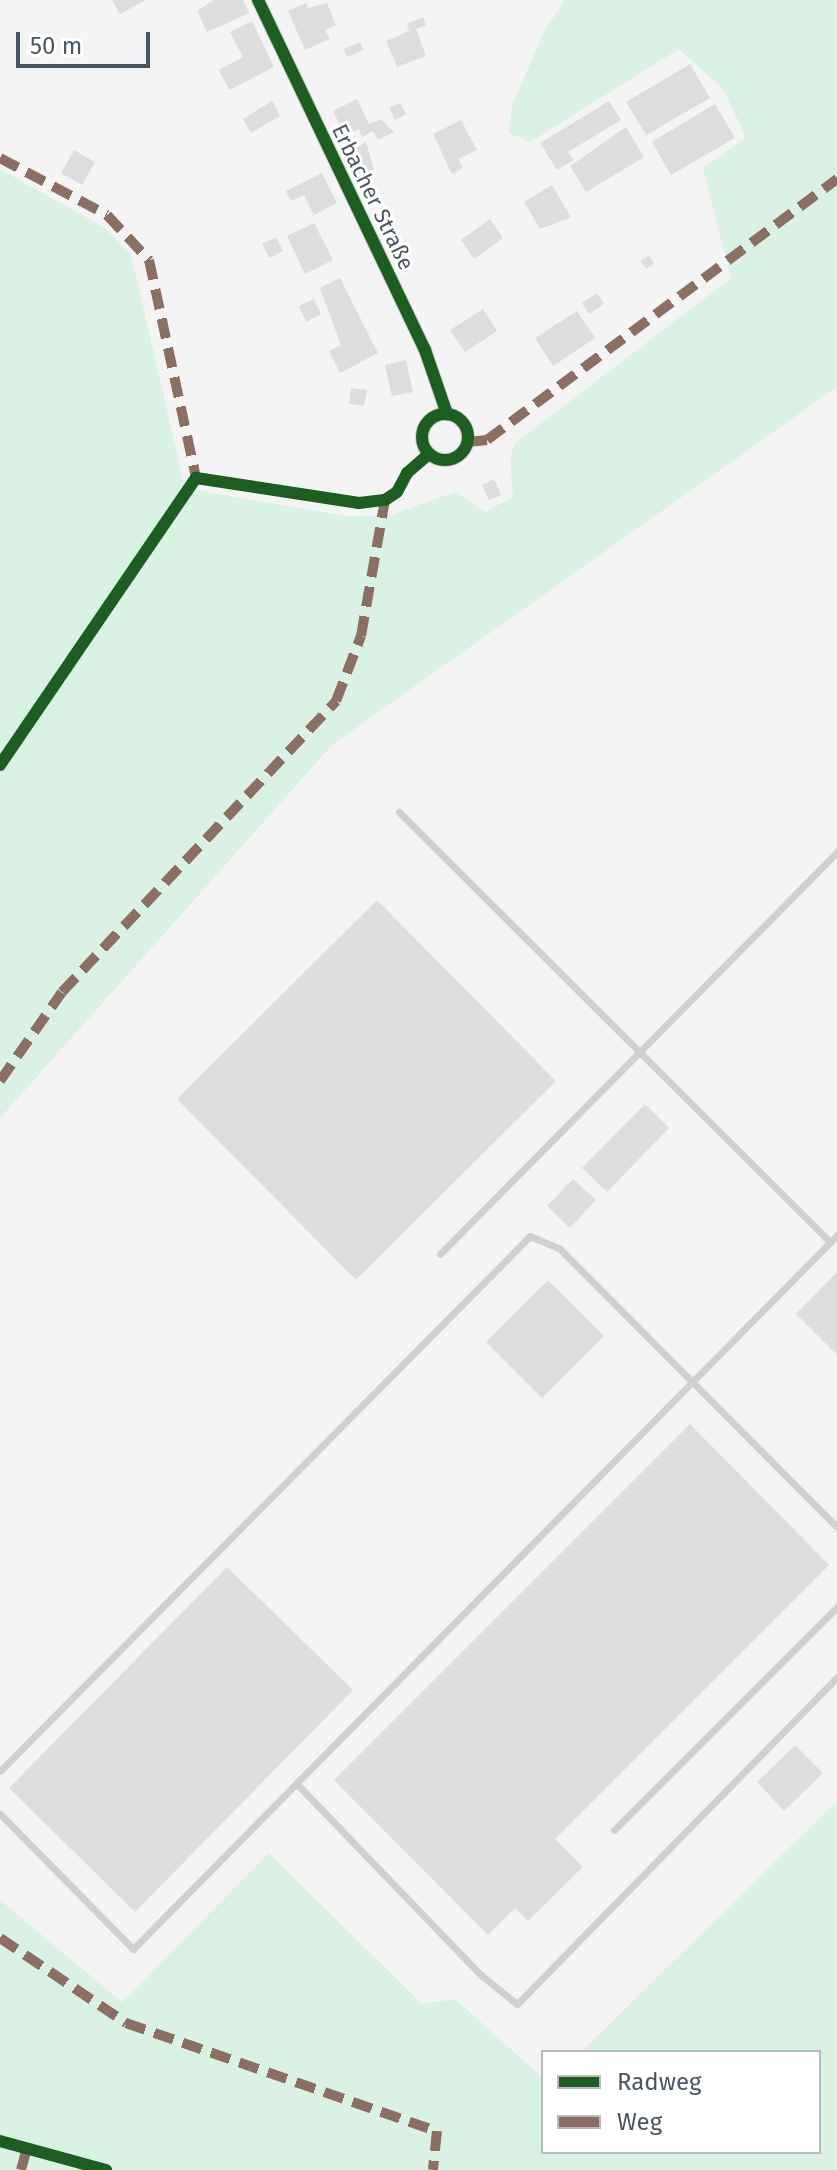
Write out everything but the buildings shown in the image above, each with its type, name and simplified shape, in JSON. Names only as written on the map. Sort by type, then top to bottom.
[{"type":"street","name":"Erbacher Straße","points":[[258,0],[425,350],[447,414]]},
{"type":"lane","points":[[399,812],[640,1049],[830,1242]]},
{"type":"lane","points":[[440,1254],[837,852]]},
{"type":"lane","points":[[0,1814],[133,1949],[837,1235]]},
{"type":"lane","points":[[0,1771],[530,1236],[560,1249],[837,1527]]},
{"type":"lane","points":[[614,1830],[837,1607]]},
{"type":"lane","points":[[296,1783],[481,1975],[517,2004],[837,1677]]},
{"type":"green space","points":[[565,0],[837,0],[837,387],[332,745],[0,1118],[0,169],[105,228],[131,254],[185,488],[350,517],[393,514],[456,492],[485,512],[513,497],[510,461],[514,444],[731,278],[703,168],[746,137],[723,89],[679,49],[530,142],[509,133],[512,105],[544,32]]},
{"type":"green space","points":[[837,1801],[837,2170],[0,2170],[0,1900],[122,2002],[269,1853],[422,2004],[455,1999],[541,2076],[541,2154],[821,2154],[821,2050],[583,2050]]},
{"type":"marked path","points":[[0,158],[107,215],[149,260],[196,478]]},
{"type":"marked path","points":[[468,442],[487,440],[837,179]]},
{"type":"marked path","points":[[0,1081],[62,992],[336,701],[361,636],[385,500]]},
{"type":"marked path","points":[[0,1938],[126,2023],[437,2131],[433,2170]]},
{"type":"marked path","points":[[21,2170],[27,2148]]},
{"type":"cycle path","points":[[258,0],[425,350],[447,414]]},
{"type":"cycle path","points":[[445,414],[454,415],[461,421],[467,428],[468,437],[467,446],[461,453],[454,459],[445,460],[436,459],[429,453],[423,446],[422,437],[423,428],[429,421],[436,415],[445,414]]},
{"type":"cycle path","points":[[0,765],[196,478],[359,503],[385,500],[397,492],[407,473],[429,454]]},
{"type":"cycle path","points":[[0,2141],[106,2170]]}]
